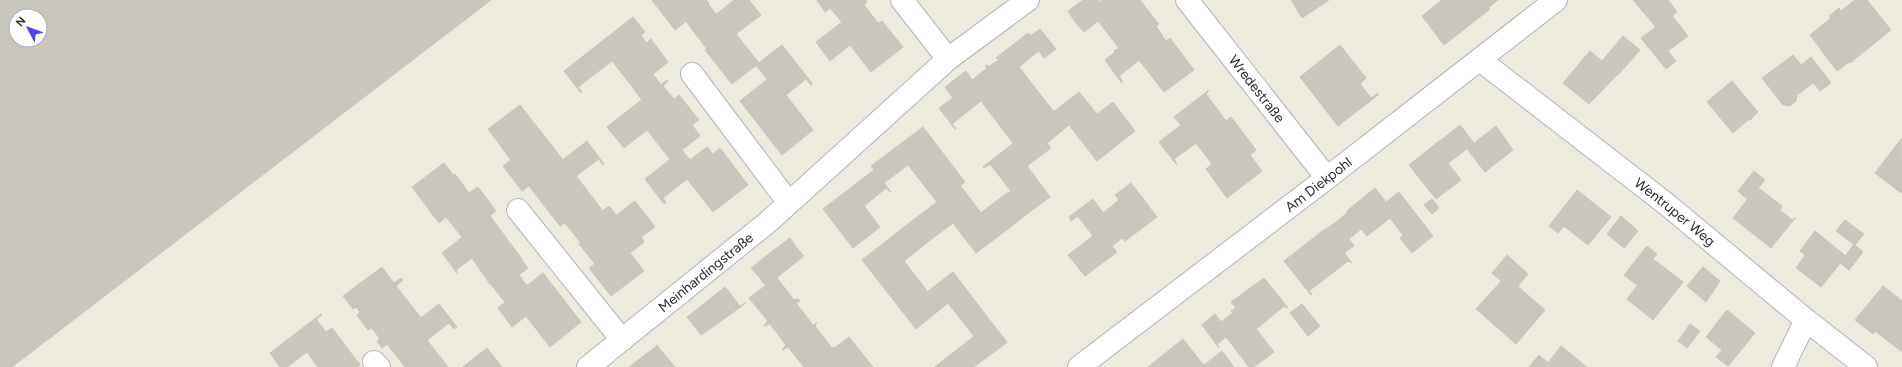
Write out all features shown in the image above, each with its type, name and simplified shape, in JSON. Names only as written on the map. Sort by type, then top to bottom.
[{"type":"street","points":[[902,0],[948,59]]},
{"type":"street","name":"Meinhardingstraße","points":[[588,367],[762,227],[948,59],[1028,0]]},
{"type":"street","name":"Wredestraße","points":[[1187,0],[1327,178]]},
{"type":"street","name":"Am Diekpohl","points":[[1079,367],[1327,178],[1556,0]]},
{"type":"street","name":"Wentruper Weg","points":[[1480,60],[1665,203],[1806,320],[1866,367]]},
{"type":"street","points":[[692,74],[788,203]]},
{"type":"street","points":[[518,210],[622,340]]},
{"type":"street","points":[[1783,367],[1806,320]]},
{"type":"building","points":[[0,0],[491,0],[12,367],[0,367]]},
{"type":"building","points":[[652,0],[706,0],[709,3],[675,30]]},
{"type":"building","points":[[734,0],[749,0],[761,15],[736,34],[759,63],[732,84],[705,50],[707,49],[694,32]]},
{"type":"building","points":[[817,0],[841,0],[825,12]]},
{"type":"building","points":[[841,0],[866,0],[867,2],[864,5],[878,23],[882,21],[903,47],[871,72],[850,45],[830,61],[816,42],[842,22],[830,8]]},
{"type":"building","points":[[1083,0],[1098,0],[1100,2],[1075,22],[1068,11]]},
{"type":"building","points":[[1102,0],[1140,0],[1156,21],[1115,52],[1114,51],[1119,48],[1098,21],[1084,32],[1075,22]]},
{"type":"building","points":[[1291,0],[1329,0],[1302,18]]},
{"type":"building","points":[[1442,0],[1483,0],[1490,9],[1444,45],[1422,16]]},
{"type":"building","points":[[1483,0],[1498,0],[1489,7]]},
{"type":"building","points":[[1633,0],[1668,0],[1677,12],[1672,16],[1688,36],[1673,47]]},
{"type":"building","points":[[1855,0],[1867,0],[1891,30],[1850,63],[1849,62],[1837,71],[1810,35],[1831,18],[1829,16],[1839,8],[1841,11]]},
{"type":"building","points":[[708,4],[716,14],[694,32],[686,21]]},
{"type":"building","points":[[633,17],[645,32],[641,35],[646,43],[651,39],[668,62],[634,89],[612,61],[578,87],[582,92],[581,93],[564,71]]},
{"type":"building","points":[[1156,21],[1159,24],[1156,26],[1166,41],[1170,38],[1194,70],[1164,92],[1139,60],[1119,76],[1123,82],[1121,82],[1105,60]]},
{"type":"building","points":[[1656,27],[1673,47],[1668,51],[1676,61],[1666,69],[1641,38]]},
{"type":"building","points":[[1040,29],[1056,49],[1044,58],[1039,51],[1041,49],[1030,36]]},
{"type":"building","points":[[1028,33],[1041,49],[1019,67],[1054,112],[1034,127],[988,67],[999,60],[996,58]]},
{"type":"building","points":[[1623,36],[1640,50],[1618,75],[1602,61]]},
{"type":"building","points":[[782,45],[793,59],[767,79],[756,65]]},
{"type":"building","points":[[1340,45],[1366,78],[1360,84],[1371,98],[1378,93],[1378,95],[1338,126],[1300,77]]},
{"type":"building","points":[[1590,51],[1618,74],[1589,104],[1563,83]]},
{"type":"building","points":[[1793,55],[1817,85],[1816,86],[1813,83],[1797,95],[1796,101],[1790,106],[1783,105],[1762,78]]},
{"type":"building","points":[[1811,57],[1831,83],[1820,91],[1801,65]]},
{"type":"building","points":[[793,59],[812,83],[811,85],[806,79],[786,95],[813,130],[782,155],[740,101]]},
{"type":"building","points":[[987,65],[1034,127],[1013,143],[981,101],[952,124],[956,128],[955,129],[939,108],[953,98],[945,87],[966,71],[972,80],[987,68],[985,66]]},
{"type":"building","points":[[653,74],[661,85],[642,100],[634,89]]},
{"type":"building","points":[[667,80],[668,81],[663,86],[674,99],[679,95],[699,120],[692,125],[700,136],[670,159],[647,130],[624,148],[607,127]]},
{"type":"building","points":[[1732,81],[1758,112],[1752,119],[1748,120],[1733,133],[1707,102]]},
{"type":"building","points":[[1209,90],[1206,94],[1226,121],[1231,117],[1256,150],[1250,155],[1262,171],[1227,198],[1206,169],[1212,164],[1196,143],[1174,159],[1176,164],[1159,142],[1181,125],[1174,117]]},
{"type":"building","points":[[1079,92],[1097,114],[1113,102],[1135,131],[1097,161],[1069,125],[1047,143],[1034,127]]},
{"type":"building","points":[[520,105],[563,160],[522,191],[503,166],[511,160],[488,129]]},
{"type":"building","points":[[1460,125],[1474,143],[1463,152],[1449,134]]},
{"type":"building","points":[[1496,126],[1513,150],[1485,172],[1467,149]]},
{"type":"building","points":[[923,127],[965,182],[937,202],[908,165],[884,183],[871,166]]},
{"type":"building","points":[[1034,127],[1051,148],[1027,166],[1050,197],[1023,217],[1006,194],[1011,191],[990,164],[984,168],[983,167]]},
{"type":"building","points":[[1449,134],[1463,152],[1452,160],[1438,142]]},
{"type":"building","points":[[1901,139],[1902,191],[1901,193],[1875,173]]},
{"type":"building","points":[[587,141],[604,164],[603,165],[599,159],[576,176],[603,211],[573,233],[565,223],[560,226],[529,186]]},
{"type":"building","points":[[1438,142],[1452,160],[1448,163],[1461,180],[1436,199],[1409,165]]},
{"type":"building","points":[[707,147],[713,154],[720,148],[748,185],[713,212],[687,179],[663,198],[666,202],[664,204],[645,179],[682,150],[690,160]]},
{"type":"building","points":[[444,163],[453,175],[421,199],[412,187]]},
{"type":"building","points":[[874,170],[891,192],[886,188],[864,206],[880,227],[853,248],[823,209]]},
{"type":"building","points":[[1754,171],[1765,180],[1748,200],[1738,191]]},
{"type":"building","points":[[455,174],[469,193],[478,187],[496,211],[462,237],[446,217],[439,223],[421,199]]},
{"type":"building","points":[[1131,183],[1157,217],[1125,241],[1122,238],[1112,246],[1117,252],[1085,276],[1068,255],[1093,236],[1078,216],[1071,221],[1069,217],[1093,199],[1103,213],[1119,200],[1115,195]]},
{"type":"building","points":[[960,185],[981,213],[986,209],[1004,232],[976,253],[953,223],[929,241],[913,220]]},
{"type":"building","points":[[1757,187],[1782,206],[1780,210],[1792,220],[1796,217],[1771,248],[1733,218]]},
{"type":"building","points":[[1375,188],[1386,202],[1381,206],[1390,218],[1367,236],[1347,211]]},
{"type":"building","points":[[1577,190],[1611,217],[1588,245],[1564,226],[1558,233],[1549,226]]},
{"type":"building","points":[[1399,192],[1433,236],[1412,253],[1400,238],[1403,235],[1381,206]]},
{"type":"building","points":[[1006,194],[1023,217],[1013,225],[995,202]]},
{"type":"building","points":[[1432,199],[1439,208],[1432,214],[1424,205]]},
{"type":"building","points":[[635,201],[655,227],[641,237],[644,242],[630,253],[644,271],[611,296],[589,268],[595,264],[579,244]]},
{"type":"building","points":[[995,202],[1013,225],[1004,232],[986,209]]},
{"type":"building","points":[[609,206],[617,216],[581,243],[573,233]]},
{"type":"building","points":[[1348,212],[1361,229],[1349,239],[1336,222]]},
{"type":"building","points":[[490,216],[522,259],[490,284],[472,258],[456,270],[457,273],[442,253]]},
{"type":"building","points":[[1621,216],[1638,231],[1624,248],[1607,234]]},
{"type":"building","points":[[913,220],[929,241],[904,261],[927,291],[902,311],[862,260]]},
{"type":"building","points":[[1845,220],[1864,234],[1855,245],[1836,231]]},
{"type":"building","points":[[1336,222],[1354,246],[1344,253],[1326,229]]},
{"type":"building","points":[[1325,229],[1352,263],[1348,261],[1309,291],[1312,294],[1311,295],[1284,261]]},
{"type":"building","points":[[1815,231],[1846,256],[1821,287],[1796,268],[1805,255],[1800,251]]},
{"type":"building","points":[[790,238],[796,247],[777,262],[770,253]]},
{"type":"building","points":[[1854,244],[1863,252],[1849,270],[1840,263]]},
{"type":"building","points":[[1647,246],[1657,254],[1653,259],[1683,282],[1664,306],[1624,275]]},
{"type":"building","points":[[796,247],[804,256],[785,271],[777,262]]},
{"type":"building","points":[[770,253],[777,262],[758,276],[751,268]]},
{"type":"building","points":[[1507,255],[1528,274],[1518,286],[1506,276],[1501,281],[1492,273]]},
{"type":"building","points":[[521,259],[528,268],[497,292],[490,283]]},
{"type":"building","points":[[777,262],[785,271],[766,286],[758,276]]},
{"type":"building","points":[[382,267],[396,286],[357,315],[360,312],[356,307],[353,309],[343,296]]},
{"type":"building","points":[[1703,267],[1720,281],[1706,302],[1687,286]]},
{"type":"building","points":[[953,272],[992,323],[974,336],[948,303],[916,329],[902,311]]},
{"type":"building","points":[[543,273],[581,322],[550,347],[526,316],[512,327],[498,308]]},
{"type":"building","points":[[519,275],[527,286],[505,302],[497,292]]},
{"type":"building","points":[[780,275],[777,278],[794,300],[798,299],[764,326],[768,321],[749,298]]},
{"type":"building","points":[[1506,276],[1545,310],[1516,344],[1476,309]]},
{"type":"building","points":[[401,278],[403,280],[396,286],[394,283]]},
{"type":"building","points":[[1264,278],[1288,308],[1284,306],[1254,331],[1231,302]]},
{"type":"building","points":[[396,286],[421,318],[382,348],[377,341],[380,339],[372,328],[368,330],[357,315]]},
{"type":"building","points":[[1637,286],[1664,306],[1653,320],[1627,299]]},
{"type":"building","points":[[1883,286],[1902,301],[1902,352],[1875,331],[1873,334],[1855,320]]},
{"type":"building","points":[[725,287],[733,297],[713,311],[706,302]]},
{"type":"building","points":[[733,297],[740,306],[746,303],[721,321],[713,311]]},
{"type":"building","points":[[798,299],[800,301],[796,303],[813,325],[817,323],[782,350],[786,345],[770,324],[764,326]]},
{"type":"building","points":[[706,302],[713,311],[694,326],[687,317]]},
{"type":"building","points":[[439,304],[457,327],[454,329],[449,323],[427,340],[448,367],[405,367],[387,344]]},
{"type":"building","points":[[1302,304],[1320,326],[1308,336],[1290,313]]},
{"type":"building","points":[[1236,308],[1254,331],[1257,330],[1274,352],[1254,367],[1249,367],[1217,325],[1233,313],[1231,311]]},
{"type":"building","points":[[1727,310],[1755,333],[1738,354],[1727,344],[1722,350],[1706,337]]},
{"type":"building","points":[[713,311],[721,321],[701,335],[694,326]]},
{"type":"building","points":[[321,314],[322,315],[316,319],[326,332],[332,328],[360,365],[357,367],[318,367],[307,352],[287,367],[280,367],[270,353]]},
{"type":"building","points":[[1215,314],[1221,322],[1217,325],[1226,337],[1217,344],[1219,348],[1202,325]]},
{"type":"building","points":[[817,323],[815,326],[832,348],[836,347],[811,367],[804,367],[788,347],[782,350]]},
{"type":"building","points":[[992,323],[1007,342],[997,350],[982,330]]},
{"type":"building","points":[[1690,324],[1700,331],[1687,348],[1678,341]]},
{"type":"building","points":[[982,330],[997,350],[987,357],[973,337]]},
{"type":"building","points":[[849,337],[873,367],[811,367],[836,347]]},
{"type":"building","points":[[973,337],[987,357],[978,364],[963,345]]},
{"type":"building","points":[[1183,339],[1205,367],[1148,367]]},
{"type":"building","points":[[1727,344],[1738,354],[1728,366],[1716,357]]},
{"type":"building","points":[[658,345],[658,347],[675,367],[629,367]]},
{"type":"building","points":[[963,345],[978,364],[974,367],[965,367],[954,352]]},
{"type":"building","points":[[1561,346],[1587,367],[1545,367]]},
{"type":"building","points":[[487,348],[502,367],[487,367],[478,355]]},
{"type":"building","points":[[1222,351],[1234,367],[1205,367],[1204,365]]},
{"type":"building","points":[[954,352],[965,367],[951,367],[945,359]]},
{"type":"building","points":[[478,355],[487,367],[472,367],[468,363]]},
{"type":"building","points":[[1539,355],[1548,363],[1545,367],[1529,367]]},
{"type":"building","points":[[945,359],[951,367],[935,367]]},
{"type":"building","points":[[468,363],[472,367],[463,367]]}]
